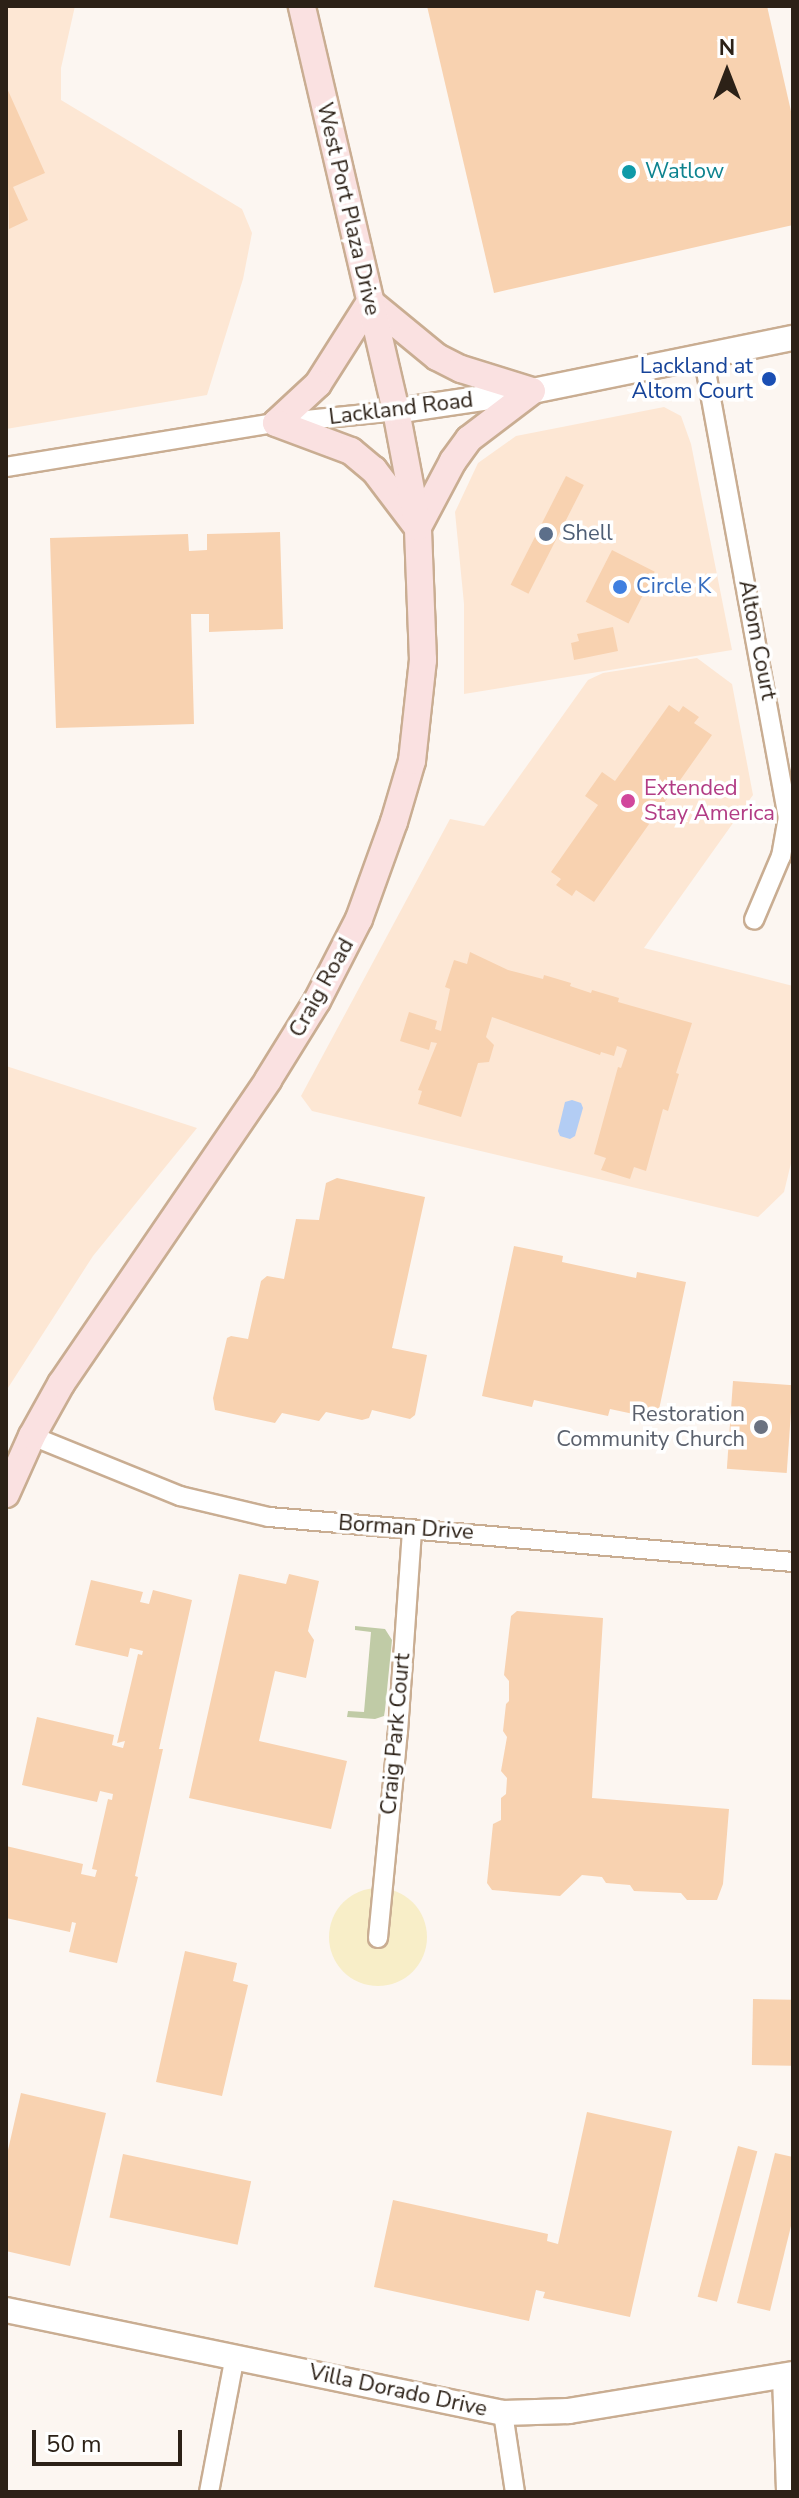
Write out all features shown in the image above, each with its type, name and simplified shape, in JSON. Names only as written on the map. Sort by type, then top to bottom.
[{"type":"main road","name":"West Port Plaza Drive","points":[[302,6],[396,411]]},
{"type":"main road","points":[[370,302],[435,356],[461,369],[532,391],[469,439],[453,461],[418,527],[374,470],[351,451],[276,423],[318,384],[370,302]]},
{"type":"main road","name":"Craig Road","points":[[6,1494],[32,1436],[111,1307],[296,1038],[359,919],[394,822],[412,761],[423,660],[418,527],[396,411]]},
{"type":"street","name":"Lackland Road","points":[[6,467],[276,423],[396,411],[532,391],[793,338]]},
{"type":"street","name":"Altom Court","points":[[703,355],[788,817],[781,856],[754,920]]},
{"type":"street","name":"Borman Drive","points":[[32,1436],[136,1481],[227,1510],[269,1517],[793,1562]]},
{"type":"street","name":"Craig Park Court","points":[[378,1938],[398,1731],[412,1529]]},
{"type":"street","name":"Villa Dorado Drive","points":[[6,2310],[503,2413],[569,2411],[788,2375]]},
{"type":"street","points":[[209,2492],[235,2356]]},
{"type":"street","points":[[786,2492],[788,2375]]},
{"type":"street","points":[[503,2413],[515,2492]]},
{"type":"shaded area","points":[[6,6],[75,6],[61,68],[61,100],[242,209],[252,233],[243,279],[207,395],[6,429]]},
{"type":"shaded area","points":[[664,407],[681,416],[691,444],[732,650],[464,694],[464,604],[455,512],[478,463],[516,436]]},
{"type":"shaded area","points":[[697,658],[732,684],[753,795],[644,948],[793,986],[793,1155],[784,1192],[758,1217],[312,1111],[301,1096],[450,819],[484,826],[588,680],[603,673]]},
{"type":"shaded area","points":[[6,1066],[197,1128],[93,1256],[6,1391]]},
{"type":"green space","points":[[355,1626],[385,1629],[392,1640],[384,1716],[375,1719],[347,1717],[348,1711],[364,1712],[371,1632],[355,1630]]},
{"type":"sand","points":[[378,1888],[397,1892],[413,1902],[423,1918],[427,1937],[423,1956],[413,1972],[397,1982],[378,1986],[359,1982],[343,1972],[333,1956],[329,1937],[333,1918],[343,1902],[359,1892]]},
{"type":"water","points":[[572,1100],[581,1103],[583,1108],[575,1136],[570,1139],[560,1136],[558,1131],[565,1102]]},
{"type":"building","name":"Watlow","points":[[427,6],[767,6],[793,120],[793,225],[494,293]]},
{"type":"building","points":[[6,86],[45,173],[13,187],[28,220],[9,229]]},
{"type":"building","name":"Shell","points":[[566,476],[584,485],[528,594],[511,585]]},
{"type":"building","points":[[280,532],[283,629],[209,632],[209,614],[191,614],[194,724],[56,728],[50,538],[188,534],[189,551],[207,550],[207,534]]},
{"type":"building","name":"Circle K","points":[[612,550],[655,572],[628,623],[586,602]]},
{"type":"building","points":[[613,627],[618,651],[574,660],[571,643],[579,641],[577,634]]},
{"type":"building","name":"Extended Stay America","points":[[669,705],[679,712],[683,706],[699,717],[694,723],[712,735],[594,902],[576,890],[572,896],[556,885],[561,879],[551,872],[598,805],[585,796],[602,772],[615,781]]},
{"type":"building","points":[[470,952],[508,970],[543,979],[544,975],[591,993],[592,990],[619,998],[618,1002],[692,1023],[668,1111],[663,1109],[646,1171],[634,1167],[630,1179],[601,1170],[606,1158],[594,1154],[618,1067],[621,1068],[627,1050],[617,1046],[614,1056],[601,1052],[600,1055],[492,1017],[486,1037],[494,1045],[489,1062],[478,1063],[461,1117],[418,1104],[422,1091],[418,1090],[437,1043],[431,1042],[429,1050],[400,1041],[409,1012],[437,1021],[435,1029],[441,1031],[450,989],[445,987],[454,960],[467,964]]},
{"type":"building","points":[[337,1178],[425,1197],[392,1348],[427,1355],[415,1415],[410,1419],[372,1410],[369,1418],[362,1420],[326,1412],[319,1421],[282,1413],[275,1423],[215,1410],[213,1398],[227,1338],[248,1339],[261,1281],[267,1276],[284,1279],[296,1219],[319,1220],[326,1183]]},
{"type":"building","points":[[514,1246],[563,1256],[562,1262],[636,1278],[637,1272],[686,1282],[657,1419],[610,1409],[608,1416],[534,1400],[532,1407],[482,1396]]},
{"type":"building","name":"Restoration Community Church","points":[[733,1381],[793,1385],[787,1473],[727,1469]]},
{"type":"building","points":[[239,1574],[286,1584],[289,1574],[319,1581],[308,1631],[314,1640],[306,1678],[275,1671],[259,1741],[347,1761],[331,1829],[189,1798]]},
{"type":"building","points":[[91,1580],[143,1592],[140,1602],[149,1604],[153,1590],[192,1600],[159,1749],[163,1749],[135,1876],[138,1877],[117,1963],[69,1952],[76,1923],[72,1922],[70,1932],[6,1918],[6,1846],[83,1864],[81,1874],[95,1877],[97,1870],[92,1869],[108,1799],[112,1800],[113,1794],[100,1791],[97,1802],[22,1785],[37,1717],[114,1735],[112,1745],[123,1748],[125,1741],[117,1743],[138,1654],[142,1655],[143,1651],[130,1648],[128,1657],[75,1645]]},
{"type":"building","points":[[517,1611],[603,1618],[592,1798],[729,1809],[723,1884],[717,1900],[687,1900],[681,1893],[634,1891],[630,1885],[606,1883],[602,1877],[582,1875],[560,1896],[492,1890],[487,1883],[493,1824],[501,1820],[501,1798],[506,1794],[507,1778],[501,1771],[507,1737],[503,1731],[509,1681],[504,1675],[511,1616]]},
{"type":"building","points":[[185,1951],[237,1963],[233,1981],[248,1985],[222,2096],[156,2082]]},
{"type":"building","points":[[753,1999],[793,2000],[792,2066],[752,2065]]},
{"type":"building","points":[[21,2093],[106,2113],[70,2266],[6,2251],[6,2159]]},
{"type":"building","points":[[587,2112],[672,2131],[630,2317],[543,2298],[545,2292],[536,2290],[529,2321],[374,2287],[393,2200],[548,2234],[547,2241],[558,2244]]},
{"type":"building","points":[[738,2146],[757,2151],[717,2302],[698,2297]]},
{"type":"building","points":[[775,2153],[793,2157],[793,2218],[770,2311],[737,2303]]},
{"type":"building","points":[[123,2154],[251,2181],[238,2245],[109,2218]]},
{"type":"place","name":"Watlow","points":[[629,172]]},
{"type":"place","name":"Lackland at Altom Court","points":[[769,379]]},
{"type":"place","name":"Shell","points":[[546,534]]},
{"type":"place","name":"Circle K","points":[[620,587]]},
{"type":"place","name":"Extended Stay America","points":[[628,801]]},
{"type":"place","name":"Restoration Community Church","points":[[761,1427]]}]
